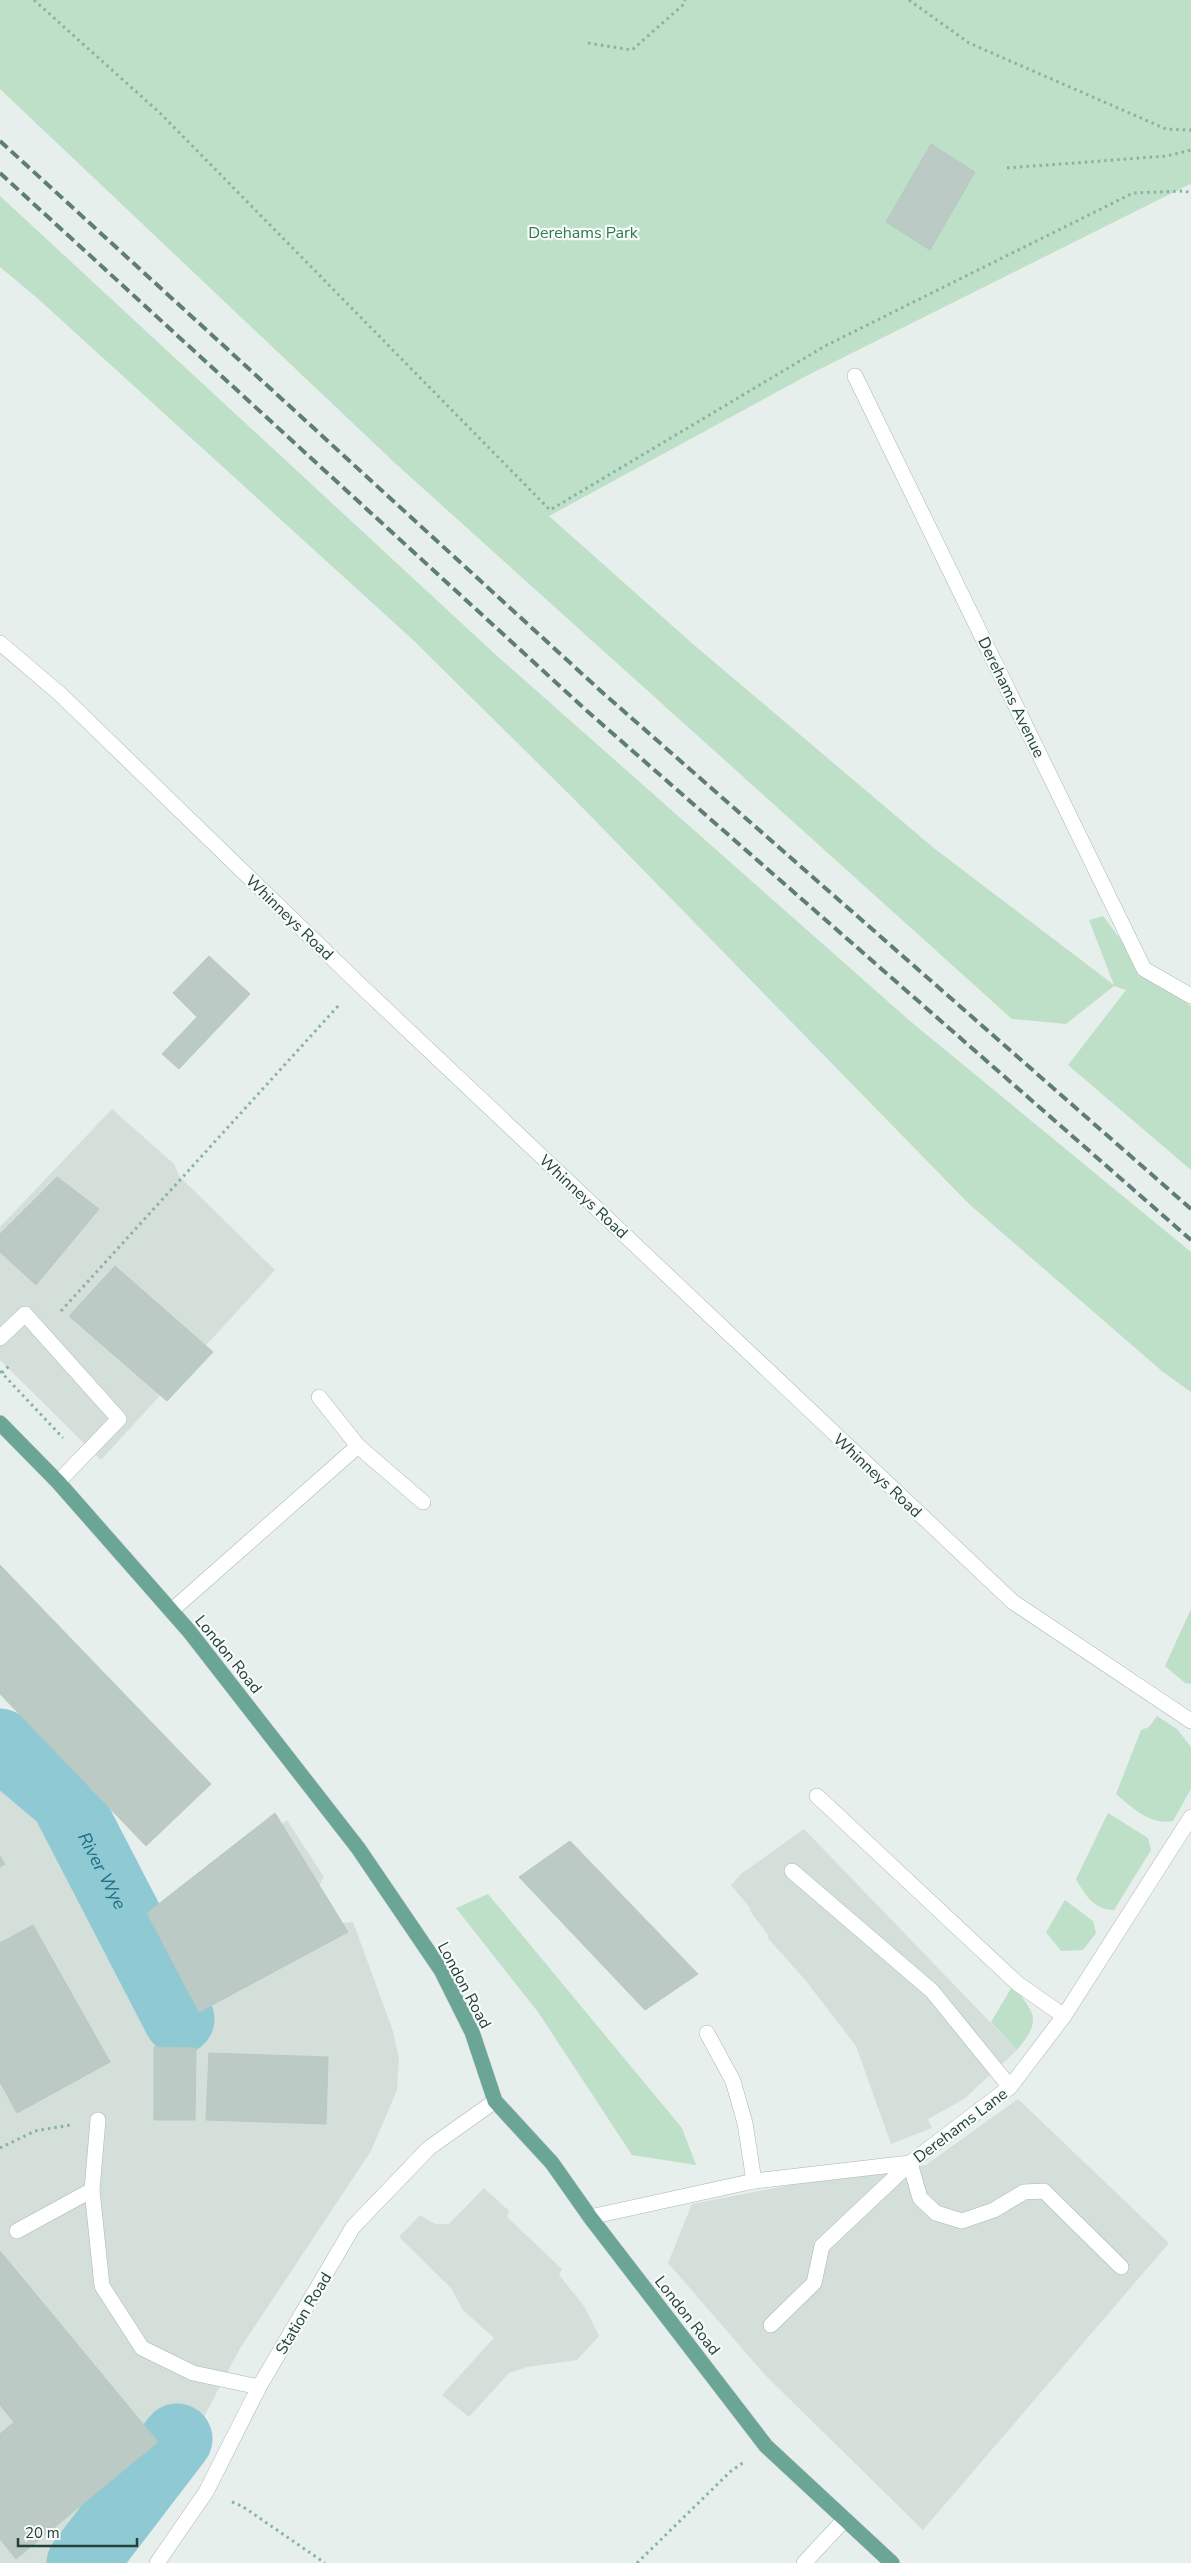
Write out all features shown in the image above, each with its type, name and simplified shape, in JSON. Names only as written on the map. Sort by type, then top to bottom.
[{"type":"main road","name":"London Road","points":[[0,1424],[58,1482],[189,1631],[358,1848],[441,1970],[472,2032],[494,2101],[552,2163],[590,2217],[766,2446],[892,2563]]},
{"type":"street","name":"Derehams Avenue","points":[[855,376],[1144,969],[1191,996]]},
{"type":"street","name":"Whinneys Road","points":[[0,643],[60,694],[359,984],[1013,1602],[1191,1721]]},
{"type":"street","points":[[0,1338],[25,1314],[119,1419],[58,1482]]},
{"type":"street","points":[[319,1397],[358,1446],[423,1502]]},
{"type":"street","points":[[171,1611],[358,1446]]},
{"type":"street","points":[[817,1796],[1018,1984],[1064,2016]]},
{"type":"street","name":"Derehams Lane","points":[[590,2217],[754,2181],[910,2163],[1010,2087],[1064,2016],[1191,1817]]},
{"type":"street","points":[[792,1871],[932,1991],[1010,2087]]},
{"type":"street","points":[[708,2033],[733,2081],[745,2123],[754,2181]]},
{"type":"street","name":"Station Road","points":[[157,2563],[206,2492],[259,2387],[353,2227],[429,2148],[494,2101]]},
{"type":"street","points":[[98,2120],[92,2190],[102,2286],[142,2348],[192,2373],[259,2387]]},
{"type":"street","points":[[771,2325],[814,2282],[822,2246],[910,2163],[920,2198],[936,2213],[962,2221],[994,2210],[1024,2192],[1044,2191],[1121,2267]]},
{"type":"street","points":[[17,2231],[92,2190]]},
{"type":"street","points":[[804,2563],[845,2519]]},
{"type":"path","points":[[34,0],[160,114],[550,510],[825,346],[1124,197],[1133,193],[1185,191],[1191,193]]},
{"type":"path","points":[[588,42],[632,50],[684,4],[685,0]]},
{"type":"path","points":[[909,0],[969,43],[1166,129],[1191,130]]},
{"type":"path","points":[[1007,168],[1168,156],[1191,150]]},
{"type":"path","points":[[81,1458],[1,1372],[42,1332],[341,1003]]},
{"type":"path","points":[[0,2148],[34,2131],[98,2120]]},
{"type":"path","points":[[637,2563],[731,2471]]},
{"type":"path","points":[[242,2506],[325,2563]]},
{"type":"shaded area","points":[[112,1109],[174,1164],[179,1176],[275,1270],[101,1460],[0,1360],[0,1227]]},
{"type":"shaded area","points":[[0,1762],[44,1779],[51,1790],[48,1832],[60,1865],[80,1896],[96,1907],[147,1959],[152,1926],[287,1820],[324,1877],[310,1902],[322,1925],[353,1922],[393,2031],[399,2059],[397,2090],[371,2151],[239,2350],[204,2417],[193,2418],[192,2441],[179,2473],[153,2511],[100,2563],[0,2563]]},
{"type":"shaded area","points":[[804,1829],[1017,2050],[964,2099],[928,2119],[932,2128],[891,2144],[856,2046],[806,1981],[767,1937],[769,1936],[750,1911],[751,1909],[731,1885],[741,1874]]},
{"type":"shaded area","points":[[1018,2099],[1169,2243],[923,2530],[765,2375],[668,2263],[692,2204],[837,2176],[926,2165]]},
{"type":"shaded area","points":[[484,2188],[509,2211],[507,2217],[562,2269],[559,2275],[584,2306],[599,2336],[577,2360],[527,2367],[509,2373],[469,2417],[442,2395],[494,2338],[463,2310],[451,2288],[399,2237],[420,2215],[435,2224],[449,2224]]},
{"type":"green space","name":"Derehams Park","points":[[0,0],[1191,0],[1191,186],[1190,184],[808,375],[549,516],[694,645],[935,849],[1114,985],[1089,920],[1103,916],[1148,976],[1191,1006],[1191,1170],[1068,1065],[1126,990],[1114,986],[1066,1024],[1012,1019],[396,464],[0,89]]},
{"type":"green space","points":[[0,196],[496,655],[910,1021],[1191,1252],[1191,1392],[1163,1372],[969,1204],[573,798],[412,639],[36,297],[0,267]]},
{"type":"green space","points":[[1191,1609],[1191,1684],[1185,1683],[1165,1666]]},
{"type":"green space","points":[[1157,1716],[1177,1729],[1191,1747],[1191,1789],[1173,1821],[1165,1822],[1149,1818],[1135,1810],[1116,1794],[1141,1730],[1149,1727]]},
{"type":"green space","points":[[1108,1813],[1148,1838],[1151,1850],[1114,1910],[1101,1907],[1091,1900],[1076,1879]]},
{"type":"green space","points":[[488,1894],[682,2128],[696,2165],[632,2155],[538,2012],[456,1908]]},
{"type":"green space","points":[[1065,1900],[1093,1921],[1096,1933],[1083,1950],[1061,1951],[1046,1932]]},
{"type":"green space","points":[[1013,1985],[1033,2017],[1030,2031],[1017,2050],[991,2022]]},
{"type":"building","points":[[931,144],[975,172],[930,250],[886,222]]},
{"type":"building","points":[[209,956],[250,994],[179,1069],[162,1054],[197,1017],[173,993]]},
{"type":"building","points":[[57,1177],[99,1209],[36,1285],[0,1252],[0,1234]]},
{"type":"building","points":[[115,1266],[213,1352],[167,1401],[69,1316]]},
{"type":"building","points":[[0,1565],[211,1784],[146,1846],[0,1694]]},
{"type":"building","points":[[275,1813],[348,1932],[199,2012],[147,1913]]},
{"type":"building","points":[[570,1841],[698,1974],[645,2010],[519,1877]]},
{"type":"building","points":[[0,1856],[5,1864],[0,1867]]},
{"type":"building","points":[[33,1925],[110,2062],[17,2113],[0,2082],[0,1943]]},
{"type":"building","points":[[154,2047],[196,2048],[195,2120],[154,2120]]},
{"type":"building","points":[[209,2053],[328,2057],[326,2124],[206,2120]]},
{"type":"building","points":[[0,2251],[158,2442],[16,2559],[0,2539],[0,2434],[14,2422],[0,2405]]},
{"type":"waterway","name":"River Wye","points":[[0,1744],[65,1799],[179,2019]]},
{"type":"waterway","name":"River Wye","points":[[82,2563],[177,2439]]},
{"type":"railway","points":[[0,141],[603,693],[1191,1209]]},
{"type":"railway","points":[[0,173],[587,711],[1191,1240]]}]
